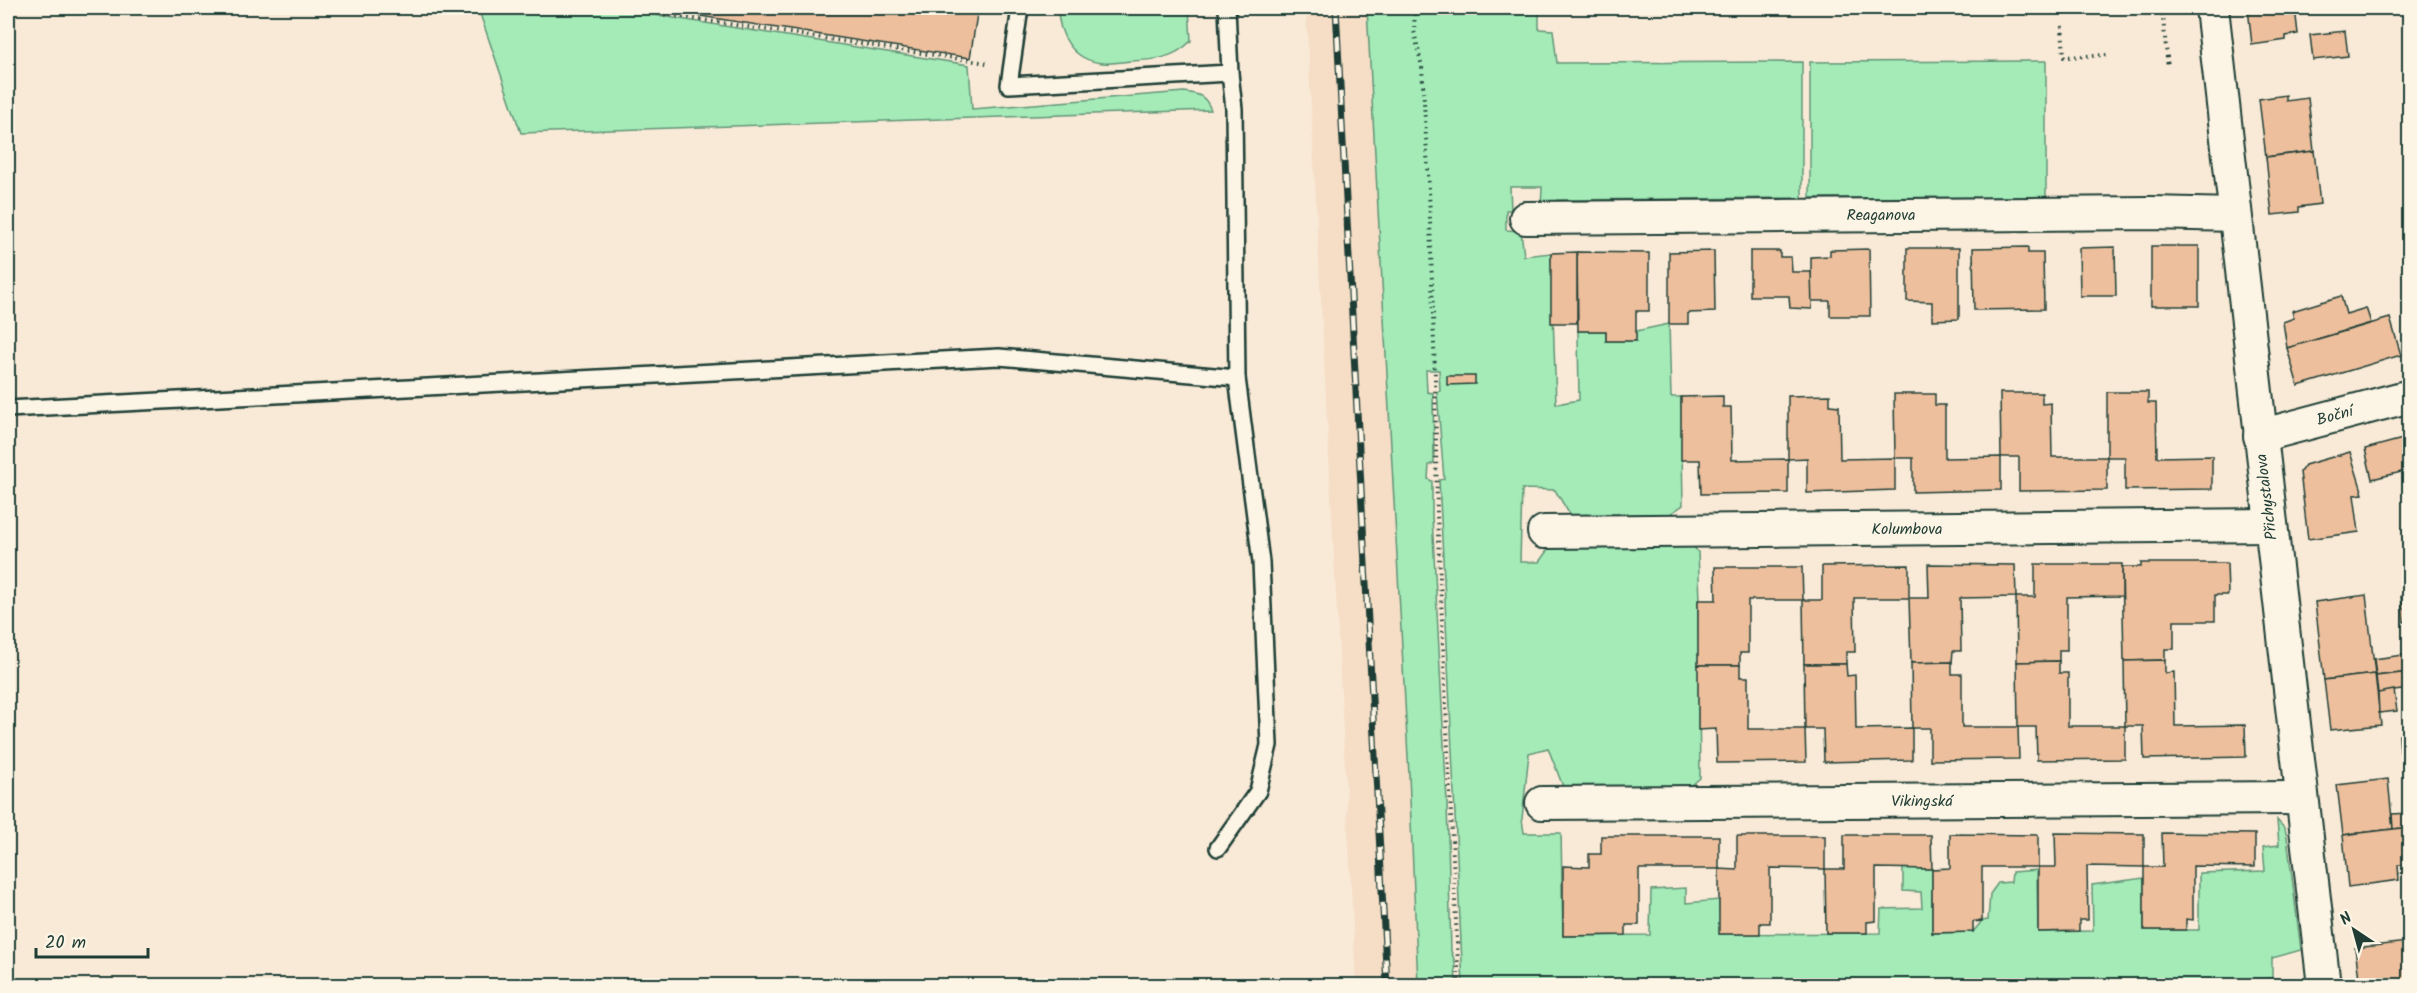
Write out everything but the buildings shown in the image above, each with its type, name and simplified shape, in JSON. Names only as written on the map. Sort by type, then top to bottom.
[{"type":"street","name":"Přichystalova","points":[[2212,8],[2324,986]]},
{"type":"street","name":"Reaganova","points":[[1526,218],[2151,213],[2235,215]]},
{"type":"street","name":"Boční","points":[[2260,435],[2409,396]]},
{"type":"street","name":"Kolumbova","points":[[1544,532],[2271,525]]},
{"type":"street","name":"Vikingská","points":[[1542,803],[2302,798]]},
{"type":"lane","points":[[1020,8],[1009,85],[1230,73]]},
{"type":"lane","points":[[1218,848],[1258,791],[1269,745],[1261,562],[1237,378],[1234,109],[1227,8]]},
{"type":"lane","points":[[8,409],[999,357],[1237,378]]},
{"type":"path","points":[[623,8],[969,61],[1011,65]]},
{"type":"path","points":[[1415,8],[1414,31],[1422,68],[1429,189],[1437,514],[1459,986]]},
{"type":"path","points":[[2162,8],[2168,67]]},
{"type":"path","points":[[2062,26],[2064,57],[2107,55]]},
{"type":"shaded area","points":[[1306,8],[1367,8],[1409,775],[1418,985],[1356,985]]},
{"type":"green space","points":[[478,8],[601,8],[630,11],[969,65],[972,109],[1184,92],[1201,96],[1211,110],[521,133]]},
{"type":"green space","points":[[1058,8],[1189,8],[1191,41],[1177,52],[1156,59],[1110,63],[1092,61],[1083,57],[1069,45],[1061,28]]},
{"type":"green space","points":[[1367,8],[1539,8],[1539,29],[1553,30],[1557,63],[1802,62],[1802,198],[1557,200],[1559,208],[1541,209],[1542,187],[1510,187],[1511,210],[1506,210],[1506,230],[1521,231],[1524,256],[1551,253],[1556,404],[1579,400],[1578,331],[1606,331],[1606,341],[1635,341],[1636,331],[1669,324],[1671,397],[1681,397],[1683,505],[1670,514],[1570,515],[1555,490],[1522,489],[1520,562],[1539,562],[1551,545],[1692,545],[1698,552],[1700,778],[1692,785],[1564,789],[1548,748],[1529,753],[1522,819],[1524,833],[1561,833],[1563,936],[1650,935],[1651,890],[1686,888],[1686,903],[1719,900],[1720,934],[1880,933],[1881,909],[1922,908],[1921,892],[1903,891],[1903,868],[1932,869],[1932,933],[1973,932],[1982,921],[1988,920],[1990,894],[1998,883],[2011,882],[2012,872],[2037,870],[2038,932],[2093,931],[2092,885],[2144,878],[2144,930],[2199,930],[2199,873],[2265,871],[2263,847],[2279,845],[2277,820],[2285,829],[2287,837],[2301,950],[2272,958],[2272,978],[2246,980],[2246,986],[1463,985],[1439,480],[1444,479],[1437,392],[1440,391],[1439,370],[1426,370],[1427,392],[1433,393],[1434,463],[1429,465],[1428,479],[1432,481],[1447,802],[1451,951],[1455,962],[1456,985],[1418,985],[1409,775]]},
{"type":"green space","points":[[2046,61],[2046,197],[1810,198],[1810,62]]},
{"type":"railway","points":[[1336,8],[1387,986]]}]
